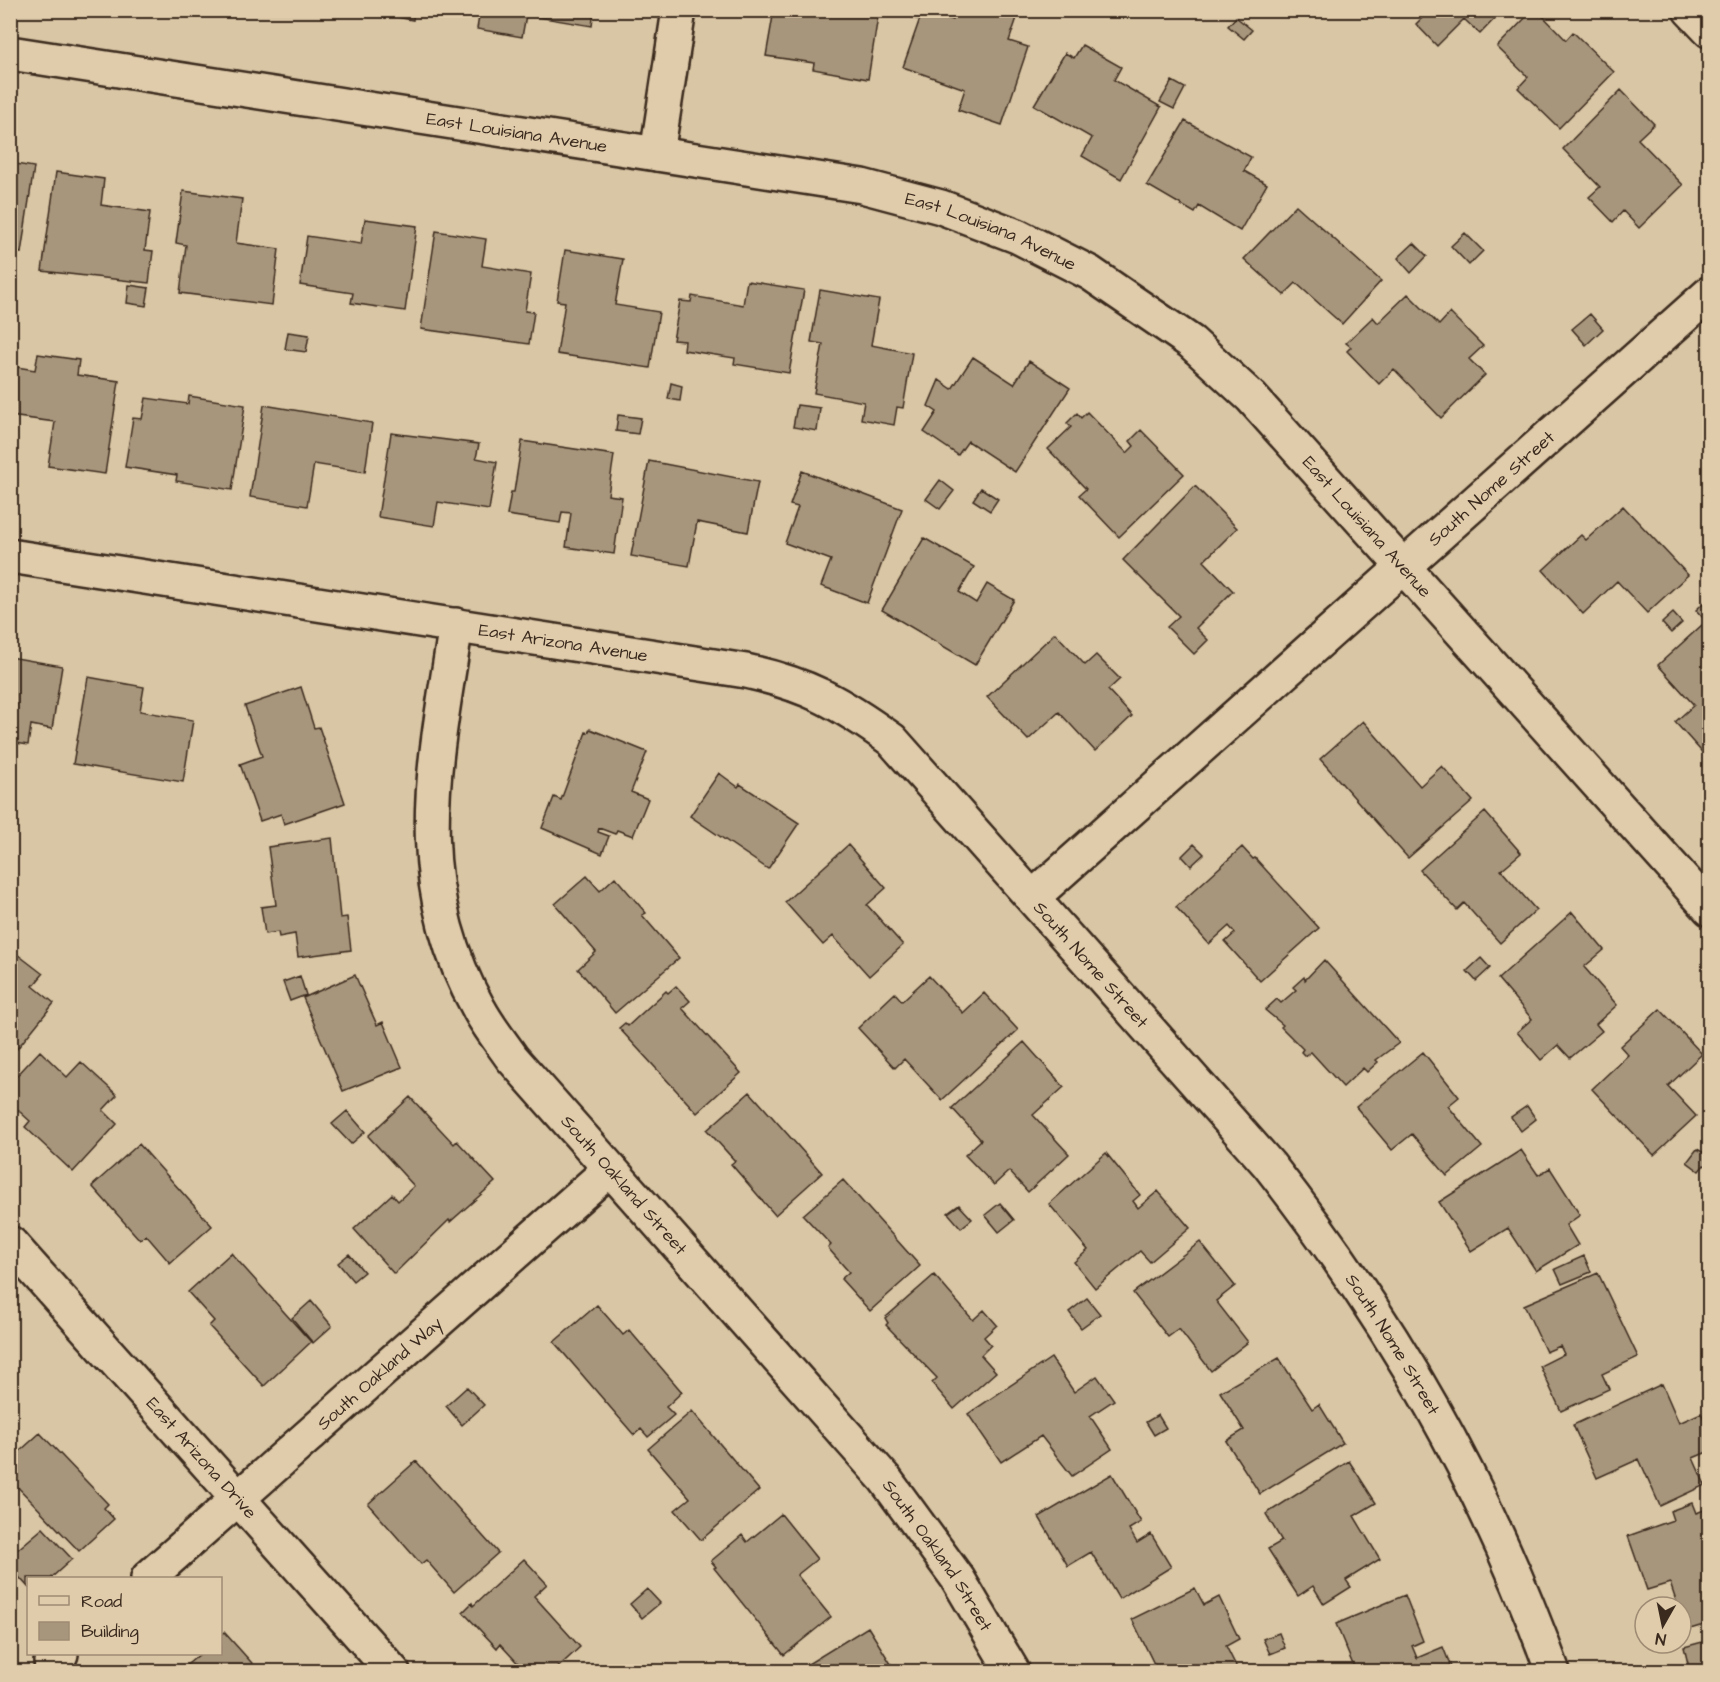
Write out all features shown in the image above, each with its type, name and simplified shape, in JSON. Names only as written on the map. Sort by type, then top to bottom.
[{"type":"street","points":[[657,154],[679,10]]},
{"type":"street","points":[[1690,10],[1710,31]]},
{"type":"street","name":"East Louisiana Avenue","points":[[10,53],[862,186],[941,207],[1017,236],[1090,273],[1191,342],[1251,396],[1710,909]]},
{"type":"street","name":"South Nome Street","points":[[1553,1671],[1502,1541],[1464,1462],[1421,1384],[1374,1308],[1324,1235],[1269,1165],[1033,897],[1710,293]]},
{"type":"street","name":"East Arizona Avenue","points":[[10,556],[746,670],[791,681],[844,705],[891,740],[1033,897]]},
{"type":"street","name":"South Oakland Street","points":[[456,625],[432,782],[431,829],[438,899],[451,945],[479,1009],[512,1058],[885,1479],[958,1579],[1012,1671]]},
{"type":"street","name":"South Oakland Way","points":[[149,1577],[240,1499],[610,1169]]},
{"type":"street","name":"East Arizona Drive","points":[[10,1243],[393,1671]]},
{"type":"building","points":[[359,10],[414,10],[413,20]]},
{"type":"building","points":[[480,10],[594,10],[592,26],[526,15],[522,37],[477,29]]},
{"type":"building","points":[[774,10],[879,10],[868,79],[813,69],[814,63],[766,56]]},
{"type":"building","points":[[896,10],[920,10],[917,19],[896,13]]},
{"type":"building","points":[[923,10],[953,20],[956,10],[1019,12],[1009,41],[1028,47],[1002,125],[958,110],[965,89],[903,67]]},
{"type":"building","points":[[1430,10],[1503,10],[1480,34],[1464,19],[1437,46],[1416,24]]},
{"type":"building","points":[[1533,10],[1537,10],[1566,40],[1573,32],[1614,72],[1559,128],[1518,88],[1528,77],[1497,47]]},
{"type":"building","points":[[1236,17],[1252,30],[1244,39],[1228,26]]},
{"type":"building","points":[[1082,45],[1121,67],[1114,80],[1161,107],[1121,179],[1082,156],[1092,138],[1034,105],[1065,53],[1074,58]]},
{"type":"building","points":[[1172,81],[1185,88],[1174,109],[1160,102]]},
{"type":"building","points":[[1621,90],[1654,124],[1638,139],[1683,185],[1639,228],[1623,211],[1613,222],[1589,197],[1600,187],[1563,149]]},
{"type":"building","points":[[1185,121],[1251,157],[1244,171],[1267,184],[1240,231],[1199,206],[1195,213],[1147,185]]},
{"type":"building","points":[[10,163],[34,167],[21,253],[10,251]]},
{"type":"building","points":[[56,172],[104,179],[101,205],[150,212],[145,250],[153,251],[149,283],[42,271]]},
{"type":"building","points":[[183,191],[242,199],[236,243],[279,249],[272,305],[180,293],[186,245],[176,243]]},
{"type":"building","points":[[1296,205],[1381,281],[1342,324],[1296,283],[1284,295],[1244,259]]},
{"type":"building","points":[[365,219],[417,226],[405,311],[351,303],[353,293],[300,285],[307,236],[361,244]]},
{"type":"building","points":[[436,231],[486,239],[482,266],[531,274],[525,311],[534,312],[529,344],[421,329]]},
{"type":"building","points":[[1465,233],[1483,251],[1469,265],[1451,246]]},
{"type":"building","points":[[1414,243],[1427,256],[1411,273],[1398,258]]},
{"type":"building","points":[[565,250],[623,259],[615,305],[659,312],[650,368],[557,354],[565,302],[557,301]]},
{"type":"building","points":[[747,281],[804,290],[789,373],[734,364],[735,358],[684,350],[685,341],[673,340],[680,301],[691,302],[692,296],[743,305]]},
{"type":"building","points":[[129,285],[149,288],[146,306],[127,303]]},
{"type":"building","points":[[820,290],[879,300],[871,345],[912,353],[903,408],[897,407],[894,425],[861,419],[864,402],[814,393],[823,344],[811,342]]},
{"type":"building","points":[[1408,294],[1439,325],[1450,313],[1483,346],[1469,359],[1485,375],[1441,418],[1394,369],[1379,384],[1347,351],[1351,347],[1346,343],[1373,317],[1378,323]]},
{"type":"building","points":[[1590,314],[1603,329],[1586,345],[1572,329]]},
{"type":"building","points":[[288,332],[309,335],[306,352],[285,349]]},
{"type":"building","points":[[38,354],[79,360],[77,375],[119,381],[105,474],[48,466],[55,422],[10,416],[10,366],[35,370]]},
{"type":"building","points":[[973,357],[1014,384],[1029,361],[1070,388],[1015,472],[968,441],[958,455],[924,432],[937,412],[928,406],[939,380],[952,389]]},
{"type":"building","points":[[671,383],[682,386],[680,401],[668,399]]},
{"type":"building","points":[[189,396],[245,405],[232,490],[176,481],[177,475],[125,467],[133,418],[142,419],[146,398],[188,404]]},
{"type":"building","points":[[264,405],[372,423],[365,472],[314,464],[307,506],[250,497]]},
{"type":"building","points":[[797,405],[820,408],[817,431],[793,427]]},
{"type":"building","points":[[1087,412],[1127,453],[1134,446],[1130,441],[1141,430],[1184,474],[1119,537],[1079,495],[1086,489],[1048,449],[1071,427],[1067,423],[1077,413],[1081,418]]},
{"type":"building","points":[[618,415],[641,418],[638,434],[616,431]]},
{"type":"building","points":[[391,433],[479,444],[476,458],[497,462],[489,510],[438,502],[434,526],[378,517]]},
{"type":"building","points":[[522,441],[614,455],[608,495],[622,497],[614,554],[566,547],[571,513],[562,512],[560,523],[507,515],[511,492],[514,492]]},
{"type":"building","points":[[649,461],[758,482],[748,532],[697,522],[689,566],[631,556]]},
{"type":"building","points":[[802,471],[902,509],[867,603],[821,586],[831,560],[785,543],[798,507],[790,505]]},
{"type":"building","points":[[940,480],[954,491],[940,509],[926,499]]},
{"type":"building","points":[[1195,486],[1237,528],[1204,561],[1233,591],[1196,628],[1208,640],[1194,654],[1167,627],[1179,616],[1123,560]]},
{"type":"building","points":[[981,488],[998,499],[990,511],[973,500]]},
{"type":"building","points":[[1623,506],[1688,575],[1647,613],[1617,581],[1583,614],[1543,570],[1581,535],[1586,540]]},
{"type":"building","points":[[924,538],[974,567],[959,592],[976,603],[987,584],[1014,600],[975,665],[882,610]]},
{"type":"building","points":[[1710,597],[1710,614],[1704,619],[1696,610]]},
{"type":"building","points":[[1673,613],[1682,623],[1671,633],[1662,623]]},
{"type":"building","points":[[1710,623],[1710,761],[1675,722],[1694,705],[1658,665],[1702,625],[1705,627]]},
{"type":"building","points":[[1055,633],[1085,665],[1096,655],[1120,679],[1108,690],[1132,716],[1095,751],[1059,712],[1028,740],[987,697]]},
{"type":"building","points":[[10,657],[62,666],[52,729],[31,725],[28,745],[10,742]]},
{"type":"building","points":[[88,677],[144,687],[140,711],[193,720],[183,782],[73,764]]},
{"type":"building","points":[[301,687],[314,728],[319,727],[345,803],[284,824],[281,814],[260,821],[240,764],[262,756],[245,706]]},
{"type":"building","points":[[1363,721],[1420,786],[1442,766],[1473,801],[1408,858],[1320,759]]},
{"type":"building","points":[[590,729],[647,752],[631,792],[648,799],[633,836],[617,830],[615,834],[599,828],[598,832],[609,836],[602,854],[542,828],[554,797],[561,800],[586,732],[588,733]]},
{"type":"building","points":[[719,773],[738,787],[740,784],[799,823],[768,869],[690,816]]},
{"type":"building","points":[[1485,812],[1521,853],[1501,870],[1536,910],[1500,943],[1464,903],[1457,910],[1420,870]]},
{"type":"building","points":[[332,838],[340,918],[347,917],[351,950],[298,957],[295,934],[279,937],[278,932],[265,934],[261,907],[276,905],[268,847]]},
{"type":"building","points":[[1194,844],[1204,854],[1191,866],[1182,856]]},
{"type":"building","points":[[848,845],[886,888],[867,905],[903,945],[869,976],[833,936],[823,945],[785,902]]},
{"type":"building","points":[[1242,847],[1253,859],[1255,858],[1319,928],[1260,981],[1225,942],[1235,933],[1229,926],[1209,944],[1176,907]]},
{"type":"building","points":[[587,876],[600,891],[615,877],[646,913],[642,915],[679,958],[615,1013],[578,969],[596,952],[555,904]]},
{"type":"building","points":[[1572,912],[1604,950],[1584,967],[1617,1005],[1596,1024],[1602,1031],[1570,1058],[1558,1045],[1541,1060],[1517,1032],[1532,1019],[1498,979]]},
{"type":"building","points":[[13,951],[43,974],[33,986],[54,1003],[17,1049],[10,1043],[10,954]]},
{"type":"building","points":[[1481,958],[1490,968],[1476,981],[1467,971]]},
{"type":"building","points":[[1324,960],[1399,1043],[1376,1060],[1378,1062],[1367,1072],[1363,1068],[1343,1087],[1311,1052],[1305,1056],[1301,1052],[1303,1049],[1281,1027],[1283,1025],[1265,1010],[1277,999],[1281,1003],[1296,990],[1293,987],[1304,977],[1305,980]]},
{"type":"building","points":[[355,975],[377,1025],[383,1022],[402,1067],[343,1091],[303,998]]},
{"type":"building","points":[[300,976],[306,995],[290,1001],[283,982]]},
{"type":"building","points":[[929,976],[963,1013],[984,993],[1018,1030],[942,1100],[904,1059],[895,1068],[858,1028],[895,993],[902,1001]]},
{"type":"building","points":[[676,986],[690,1001],[682,1008],[741,1073],[697,1113],[619,1028],[625,1023],[628,1026],[666,991],[668,993]]},
{"type":"building","points":[[1660,1009],[1702,1054],[1668,1086],[1696,1116],[1654,1155],[1592,1089],[1628,1055],[1620,1046]]},
{"type":"building","points":[[1024,1042],[1064,1087],[1033,1115],[1069,1154],[1028,1192],[1009,1171],[994,1185],[965,1155],[981,1140],[952,1108]]},
{"type":"building","points":[[40,1051],[67,1077],[81,1062],[117,1095],[103,1110],[117,1124],[73,1172],[25,1127],[30,1121],[10,1103],[10,1083]]},
{"type":"building","points":[[1423,1052],[1459,1097],[1448,1106],[1482,1147],[1447,1176],[1412,1134],[1392,1150],[1356,1107]]},
{"type":"building","points":[[750,1092],[822,1173],[775,1215],[731,1164],[735,1161],[707,1130]]},
{"type":"building","points":[[410,1097],[454,1144],[457,1141],[495,1182],[450,1222],[449,1220],[394,1274],[354,1229],[392,1194],[398,1201],[414,1186],[368,1136]]},
{"type":"building","points":[[1527,1106],[1536,1119],[1521,1131],[1511,1117]]},
{"type":"building","points":[[347,1111],[365,1132],[351,1144],[332,1124]]},
{"type":"building","points":[[139,1144],[212,1226],[170,1263],[146,1235],[140,1240],[92,1186]]},
{"type":"building","points":[[1697,1149],[1710,1156],[1710,1169],[1704,1165],[1699,1171],[1687,1162]]},
{"type":"building","points":[[1521,1150],[1538,1175],[1550,1168],[1580,1215],[1566,1225],[1578,1245],[1536,1271],[1508,1228],[1471,1251],[1439,1202]]},
{"type":"building","points":[[1106,1153],[1140,1195],[1133,1201],[1138,1208],[1158,1191],[1190,1228],[1150,1262],[1140,1251],[1095,1288],[1074,1262],[1088,1250],[1049,1204]]},
{"type":"building","points":[[843,1180],[920,1266],[870,1311],[841,1279],[849,1272],[828,1248],[831,1245],[803,1215]]},
{"type":"building","points":[[1000,1203],[1014,1220],[999,1232],[985,1215]]},
{"type":"building","points":[[959,1205],[972,1219],[961,1228],[948,1213]]},
{"type":"building","points":[[1200,1242],[1235,1286],[1216,1301],[1248,1342],[1211,1371],[1179,1329],[1168,1337],[1133,1293]]},
{"type":"building","points":[[231,1253],[311,1342],[264,1386],[209,1326],[214,1321],[188,1292]]},
{"type":"building","points":[[349,1254],[364,1272],[353,1281],[338,1263]]},
{"type":"building","points":[[1584,1256],[1591,1272],[1562,1284],[1555,1269]]},
{"type":"building","points":[[1598,1273],[1638,1357],[1602,1374],[1609,1389],[1561,1411],[1540,1366],[1564,1354],[1560,1346],[1546,1352],[1524,1305]]},
{"type":"building","points":[[934,1275],[973,1320],[984,1310],[997,1325],[984,1337],[991,1345],[981,1355],[996,1372],[954,1409],[932,1383],[937,1378],[886,1325],[888,1323],[885,1318]]},
{"type":"building","points":[[1087,1298],[1100,1314],[1081,1328],[1069,1312]]},
{"type":"building","points":[[311,1301],[332,1326],[313,1343],[292,1318]]},
{"type":"building","points":[[597,1305],[623,1335],[629,1330],[682,1392],[666,1407],[674,1415],[648,1437],[641,1429],[634,1435],[554,1342]]},
{"type":"building","points":[[1051,1358],[1074,1392],[1097,1376],[1114,1400],[1090,1416],[1112,1449],[1072,1476],[1041,1436],[1001,1462],[968,1414]]},
{"type":"building","points":[[1279,1358],[1312,1409],[1319,1404],[1343,1443],[1260,1494],[1226,1441],[1244,1430],[1220,1392]]},
{"type":"building","points":[[1662,1384],[1679,1423],[1701,1413],[1710,1430],[1710,1451],[1693,1458],[1705,1485],[1660,1506],[1639,1459],[1597,1478],[1573,1425]]},
{"type":"building","points":[[467,1387],[484,1405],[462,1425],[446,1406]]},
{"type":"building","points":[[692,1411],[759,1490],[701,1540],[675,1510],[690,1498],[648,1449]]},
{"type":"building","points":[[1158,1415],[1166,1428],[1154,1435],[1146,1422]]},
{"type":"building","points":[[40,1433],[108,1504],[104,1508],[114,1519],[79,1551],[10,1479],[10,1460]]},
{"type":"building","points":[[416,1461],[498,1553],[454,1592],[426,1560],[421,1564],[368,1504]]},
{"type":"building","points":[[1349,1461],[1376,1503],[1354,1516],[1380,1559],[1346,1580],[1351,1587],[1324,1604],[1313,1586],[1298,1596],[1268,1549],[1282,1541],[1266,1514]]},
{"type":"building","points":[[1112,1474],[1141,1522],[1129,1529],[1137,1543],[1151,1534],[1171,1567],[1119,1599],[1091,1552],[1068,1566],[1039,1517]]},
{"type":"building","points":[[1692,1503],[1696,1513],[1710,1508],[1710,1623],[1693,1628],[1693,1595],[1674,1595],[1670,1583],[1647,1590],[1628,1536],[1673,1520],[1670,1511]]},
{"type":"building","points":[[781,1514],[817,1559],[797,1575],[831,1617],[784,1655],[714,1568],[716,1567],[711,1561],[742,1535],[747,1542]]},
{"type":"building","points":[[43,1528],[72,1559],[52,1577],[27,1577],[27,1586],[10,1567],[10,1556]]},
{"type":"building","points":[[524,1559],[547,1584],[534,1596],[580,1647],[553,1672],[526,1672],[500,1644],[497,1648],[463,1612],[472,1603],[473,1606]]},
{"type":"building","points":[[1195,1588],[1204,1605],[1219,1597],[1239,1639],[1226,1646],[1239,1672],[1138,1672],[1154,1664],[1132,1619]]},
{"type":"building","points":[[647,1589],[660,1603],[642,1618],[630,1604]]},
{"type":"building","points":[[1405,1595],[1423,1641],[1412,1646],[1417,1658],[1443,1647],[1453,1672],[1356,1672],[1336,1624]]},
{"type":"building","points":[[868,1627],[896,1672],[795,1672]]},
{"type":"building","points":[[224,1632],[260,1672],[184,1672],[182,1669],[199,1655],[222,1655],[222,1634]]},
{"type":"building","points":[[1279,1633],[1285,1648],[1270,1654],[1263,1639]]},
{"type":"building","points":[[1710,1642],[1710,1672],[1690,1672],[1686,1655],[1693,1655],[1693,1645]]}]
